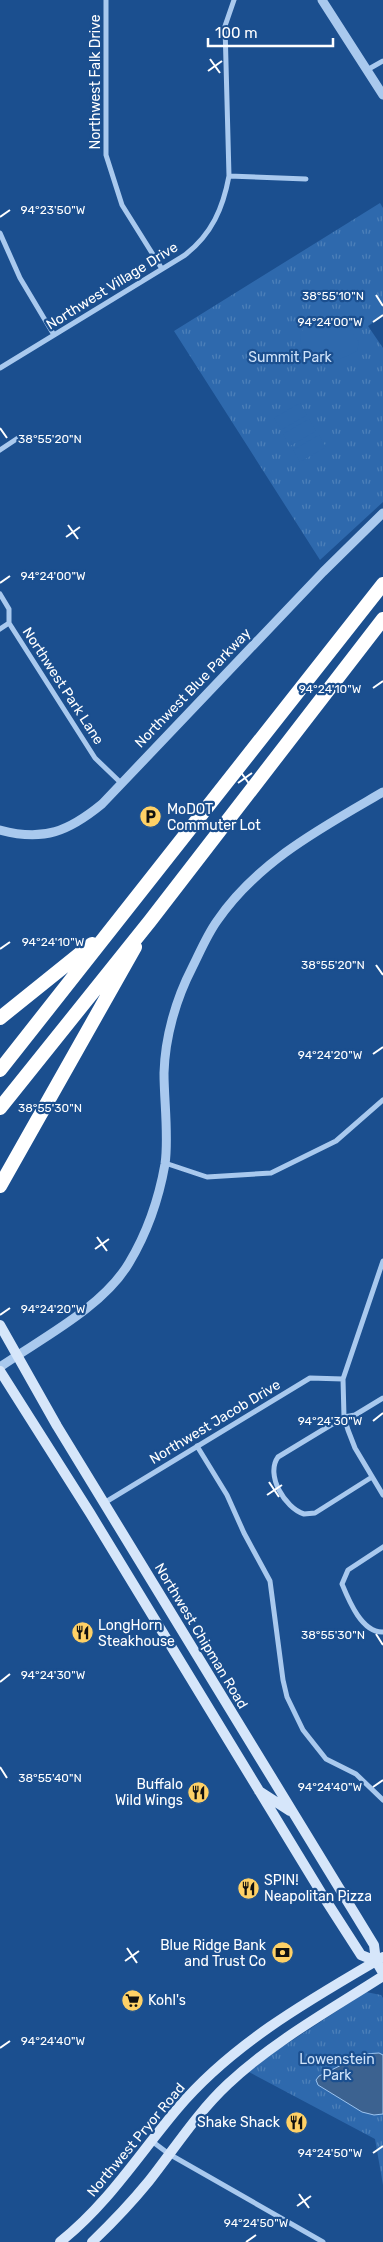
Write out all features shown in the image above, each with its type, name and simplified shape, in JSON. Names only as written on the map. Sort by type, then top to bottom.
[{"type":"highway","points":[[0,1070],[383,584]]},
{"type":"highway","points":[[0,1108],[150,920],[383,619]]},
{"type":"highway","points":[[0,1186],[150,920]]},
{"type":"highway","points":[[0,1018],[116,924]]},
{"type":"main road","name":"Northwest Chipman Road","points":[[0,1325],[16,1356],[104,1503],[374,1945],[383,1974]]},
{"type":"main road","name":"Northwest Chipman Road","points":[[0,1370],[361,1955],[379,1959]]},
{"type":"main road","points":[[73,1486],[92,1501],[104,1503]]},
{"type":"main road","points":[[259,1791],[291,1812]]},
{"type":"main road","name":"Northwest Pryor Road","points":[[60,2242],[107,2198],[178,2108],[236,2053],[277,2022],[379,1959]]},
{"type":"main road","points":[[92,2242],[119,2216],[200,2113],[228,2084],[260,2056],[383,1974]]},
{"type":"street","name":"Northwest Falk Drive","points":[[106,0],[106,155],[122,205],[162,269]]},
{"type":"street","name":"Northwest Village Drive","points":[[0,368],[162,269],[196,246],[213,226],[226,194],[228,176],[225,26],[234,0]]},
{"type":"street","points":[[322,0],[383,95]]},
{"type":"street","points":[[368,70],[383,61]]},
{"type":"street","points":[[228,176],[306,179]]},
{"type":"street","points":[[0,233],[20,278],[54,335]]},
{"type":"street","points":[[0,450],[21,436]]},
{"type":"street","name":"Northwest Blue Parkway","points":[[0,830],[39,835],[73,826],[102,804],[323,572],[383,513]]},
{"type":"street","name":"Northwest Park Lane","points":[[0,594],[9,610],[9,623],[95,758],[121,783]]},
{"type":"street","points":[[0,629],[9,623]]},
{"type":"street","points":[[0,1367],[83,1310],[109,1288],[129,1264],[154,1211],[165,1163],[164,1071],[168,1034],[185,983],[216,922],[236,897],[289,849],[383,792]]},
{"type":"street","points":[[165,1163],[207,1177],[271,1173],[336,1141],[383,1100]]},
{"type":"street","points":[[383,1261],[343,1379],[344,1417],[355,1448],[383,1495]]},
{"type":"street","name":"Northwest Jacob Drive","points":[[104,1503],[310,1378],[343,1379]]},
{"type":"street","points":[[372,1477],[310,1514],[300,1513],[290,1506],[275,1481],[273,1468],[278,1457],[344,1417],[355,1415],[383,1398]]},
{"type":"street","points":[[197,1446],[227,1495],[244,1533],[270,1581],[282,1680],[287,1697],[303,1730],[326,1759],[356,1774],[383,1800]]},
{"type":"street","points":[[383,1547],[348,1570],[342,1584],[366,1626],[373,1632],[383,1632]]},
{"type":"street","points":[[152,2142],[169,2154],[323,2242]]},
{"type":"green space","name":"Summit Park","points":[[380,203],[383,208],[383,316],[368,326],[383,348],[383,502],[320,560],[174,331]]},
{"type":"green space","points":[[326,316],[342,319],[359,342],[357,351],[337,360],[319,363],[305,355],[301,346],[300,333],[310,322]]},
{"type":"green space","points":[[300,403],[307,415],[281,430],[274,418]]},
{"type":"green space","points":[[309,419],[316,431],[290,446],[283,434]]},
{"type":"green space","points":[[319,435],[326,447],[300,462],[293,450]]},
{"type":"green space","name":"Lowenstein Park","points":[[366,1992],[381,1995],[383,1998],[383,2185],[375,2139],[249,2072],[273,2053]]},
{"type":"shaded area","points":[[379,2053],[383,2055],[383,2114],[374,2115],[362,2112],[318,2085],[316,2080],[319,2076],[364,2054]]},
{"type":"place","name":"MoDOT Commuter Lot","points":[[151,817]]},
{"type":"place","name":"LongHorn Steakhouse","points":[[82,1633]]},
{"type":"place","name":"Buffalo Wild Wings","points":[[199,1792]]},
{"type":"place","name":"SPIN! Neapolitan Pizza","points":[[248,1888]]},
{"type":"place","name":"Blue Ridge Bank and Trust Co","points":[[282,1953]]},
{"type":"place","name":"Kohl's","points":[[132,2000]]},
{"type":"place","name":"Shake Shack","points":[[296,2122]]}]
